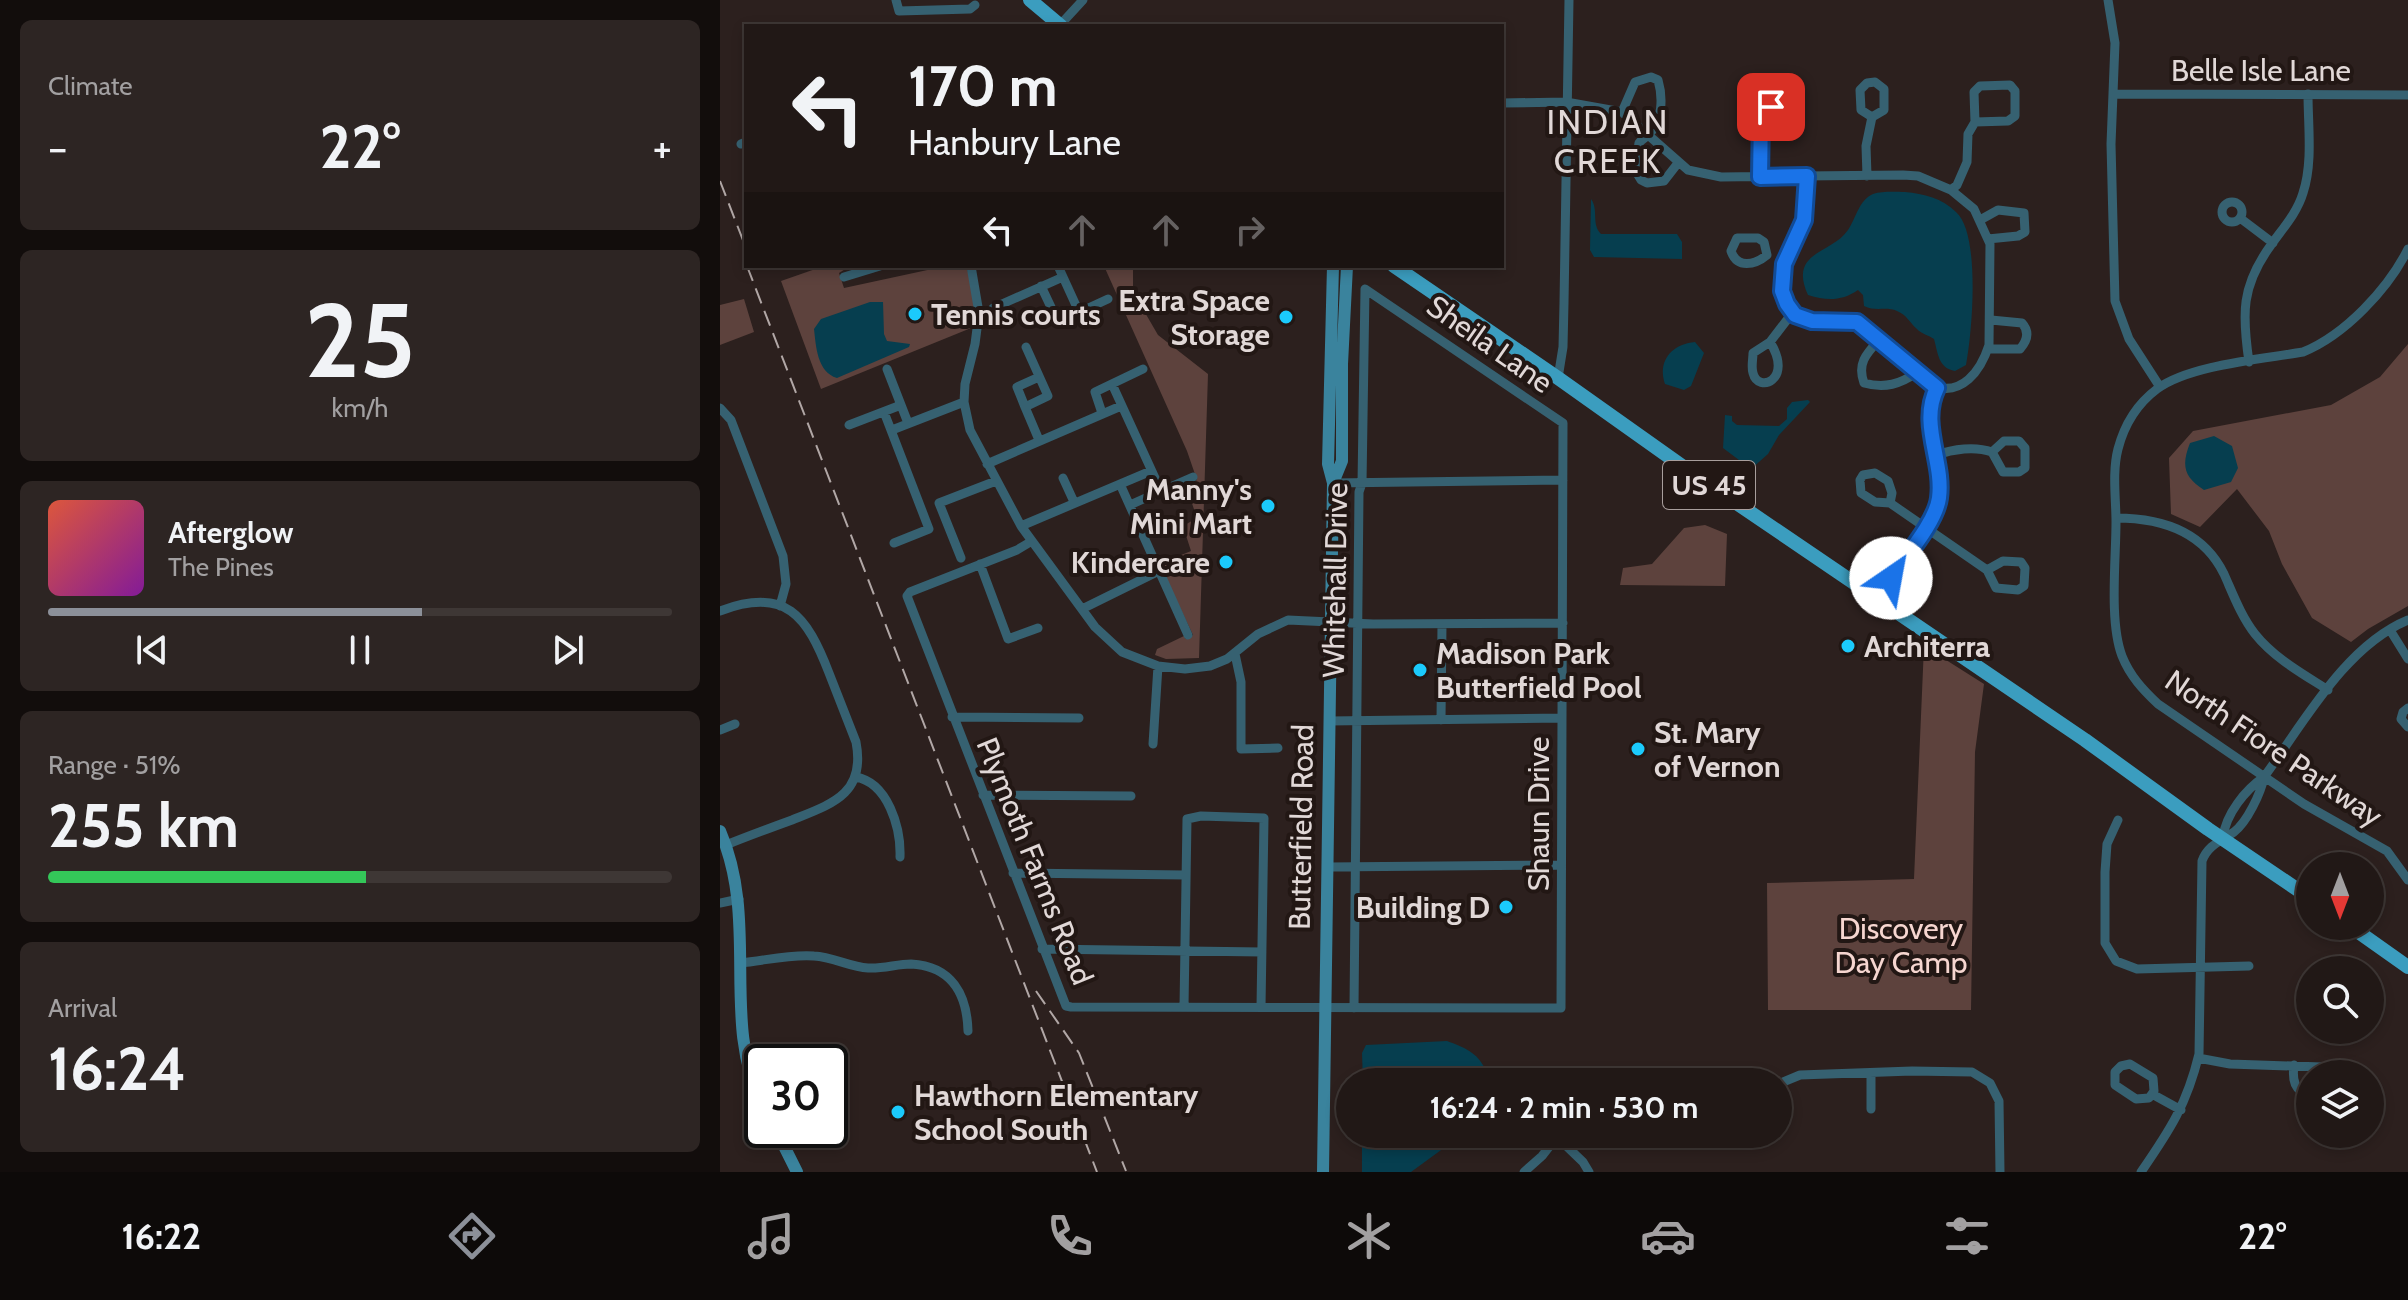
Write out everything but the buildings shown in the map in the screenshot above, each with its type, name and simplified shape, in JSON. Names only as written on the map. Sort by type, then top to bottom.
[{"type":"main road","points":[[1030,0],[1059,24]]},
{"type":"main road","name":"Butterfield Road","points":[[1323,1172],[1333,483],[1328,464],[1333,268]]},
{"type":"main road","name":"Butterfield Road","points":[[1333,483],[1342,461],[1342,364],[1347,268]]},
{"type":"main road","name":"US 45","points":[[1397,268],[2296,888]]},
{"type":"main road","points":[[1856,585],[1880,583],[1891,578],[1889,606]]},
{"type":"main road","points":[[720,831],[739,899],[744,1062]]},
{"type":"main road","points":[[2370,940],[2408,967]]},
{"type":"main road","points":[[785,1148],[797,1172]]},
{"type":"street","points":[[896,0],[899,11],[970,9],[985,0]]},
{"type":"street","points":[[927,0],[936,11]]},
{"type":"street","points":[[1061,24],[1083,0]]},
{"type":"street","points":[[1558,378],[1563,347],[1569,0]]},
{"type":"street","points":[[2108,0],[2115,43],[2111,144],[2115,301],[2129,339],[2160,387]]},
{"type":"street","points":[[1622,112],[1635,82],[1651,77],[1658,80],[1662,94],[1659,117],[1649,134],[1639,143],[1635,170],[1647,183],[1664,181],[1678,163]]},
{"type":"street","points":[[1951,190],[1963,174],[1968,134],[1975,122],[1974,92],[1980,86],[2010,85],[2015,91],[2015,116],[2008,121],[1975,122]]},
{"type":"street","name":"Belle Isle Lane","points":[[2113,94],[2408,95]]},
{"type":"street","points":[[2249,362],[2244,328],[2245,297],[2256,267],[2290,220],[2304,191],[2308,158],[2308,94]]},
{"type":"street","points":[[1504,103],[1566,102],[1622,112],[1688,170],[1721,177],[1807,176],[1918,176],[1951,190],[1963,198],[1980,220],[1988,239],[1991,320],[1988,349],[1976,373],[1967,383],[1937,388],[1857,322],[1812,321],[1795,315],[1782,291],[1784,264],[1804,220],[1807,176]]},
{"type":"street","points":[[1760,177],[1761,115]]},
{"type":"street","points":[[1867,176],[1866,146],[1872,117]]},
{"type":"street","points":[[1980,220],[1998,210],[2024,213],[2025,232],[2018,236],[1988,239]]},
{"type":"street","points":[[2240,218],[2273,243]]},
{"type":"street","name":"North Fiore Parkway","points":[[2408,249],[2389,279],[2337,335],[2303,352],[2181,376],[2160,387],[2134,413],[2123,434],[2116,460],[2116,634],[2127,666],[2142,689],[2158,704],[2319,814],[2387,851],[2408,880]]},
{"type":"street","points":[[1767,255],[1784,264]]},
{"type":"street","points":[[971,268],[979,313],[965,384],[967,422],[1021,526],[1095,627],[1115,646],[1140,661],[1185,669],[1210,666],[1235,654],[1258,634],[1280,622],[1296,620],[1563,623]]},
{"type":"street","points":[[1059,268],[1079,312]]},
{"type":"street","points":[[844,277],[859,269]]},
{"type":"street","points":[[993,308],[1063,277]]},
{"type":"street","points":[[1041,286],[1058,322],[1108,299]]},
{"type":"street","name":"Sheila Lane","points":[[1365,298],[1365,289],[1554,418]]},
{"type":"street","name":"Whitehall Drive","points":[[1354,1008],[1359,492],[1362,483],[1365,298]]},
{"type":"street","points":[[1770,342],[1793,312]]},
{"type":"street","points":[[1988,349],[2020,349],[2027,337],[2022,323],[1991,320]]},
{"type":"street","points":[[1878,341],[1861,363],[1864,383],[1901,384],[1918,372]]},
{"type":"street","points":[[1025,407],[1048,396],[1026,347]]},
{"type":"street","points":[[887,369],[908,423]]},
{"type":"street","points":[[1102,413],[1095,392],[1143,369]]},
{"type":"street","points":[[1039,377],[1017,387],[1039,440]]},
{"type":"street","points":[[1112,384],[1161,491]]},
{"type":"street","points":[[1891,578],[1937,510],[1936,455],[1930,424],[1933,395],[1937,388]]},
{"type":"street","points":[[892,430],[964,402]]},
{"type":"street","points":[[849,425],[901,405]]},
{"type":"street","points":[[987,464],[1121,406]]},
{"type":"street","points":[[720,408],[731,420],[783,556],[786,584],[780,606]]},
{"type":"street","points":[[884,412],[929,529]]},
{"type":"street","name":"Shaun Drive","points":[[1545,1008],[1561,1008],[1563,423],[1554,418]]},
{"type":"street","points":[[1936,455],[1974,449],[1992,452]]},
{"type":"street","points":[[1021,526],[1151,471]]},
{"type":"street","points":[[1130,505],[1193,477]]},
{"type":"street","points":[[1063,478],[1074,502]]},
{"type":"street","points":[[1333,483],[1563,480]]},
{"type":"street","points":[[922,509],[996,481]]},
{"type":"street","points":[[1120,484],[1188,635]]},
{"type":"street","points":[[939,503],[961,558]]},
{"type":"street","points":[[1890,503],[1987,570]]},
{"type":"street","points":[[2116,518],[2148,519],[2168,524],[2205,547],[2222,569],[2254,633],[2299,672],[2328,690]]},
{"type":"street","points":[[894,543],[946,523]]},
{"type":"street","points":[[1032,541],[980,564],[1008,639],[1038,628]]},
{"type":"street","name":"Plymoth Farms Road","points":[[980,564],[910,592],[907,596],[1066,1006],[1545,1008]]},
{"type":"street","points":[[1082,609],[1159,571]]},
{"type":"street","points":[[720,611],[753,601],[780,606],[804,622],[815,638],[859,756],[855,777],[846,793],[831,804],[726,845]]},
{"type":"street","points":[[2141,1172],[2181,1110],[2198,1058],[2201,1021],[2200,870],[2204,855],[2223,837],[2225,823],[2252,786],[2264,777],[2353,658],[2408,620]]},
{"type":"street","points":[[1441,720],[1442,624]]},
{"type":"street","points":[[2390,630],[2408,659]]},
{"type":"street","points":[[1235,654],[1241,682],[1241,749],[1278,748]]},
{"type":"street","points":[[1153,744],[1158,666]]},
{"type":"street","points":[[2408,708],[2401,719],[2408,727]]},
{"type":"street","points":[[952,717],[1079,718]]},
{"type":"street","points":[[1329,721],[1562,718]]},
{"type":"street","points":[[720,730],[735,724]]},
{"type":"street","points":[[855,777],[875,784],[885,798],[899,835],[900,857]]},
{"type":"street","points":[[983,795],[1131,796]]},
{"type":"street","points":[[1184,1007],[1187,819],[1201,816],[1264,818],[1261,1007]]},
{"type":"street","points":[[2118,820],[2107,844],[2106,855],[2105,943],[2116,961],[2128,967],[2201,969],[2249,966]]},
{"type":"street","points":[[1327,867],[1561,865]]},
{"type":"street","points":[[1013,873],[1185,875]]},
{"type":"street","points":[[720,903],[739,899]]},
{"type":"street","points":[[1042,949],[1262,952]]},
{"type":"street","points":[[740,963],[799,955],[818,956],[866,968],[913,964],[927,967],[945,975],[962,993],[968,1031]]},
{"type":"street","points":[[2198,1058],[2230,1064],[2294,1065],[2296,1087]]},
{"type":"street","points":[[2130,1064],[2151,1075],[2155,1086],[2152,1094],[2145,1099],[2136,1099],[2115,1085],[2115,1072],[2121,1066],[2130,1064]]},
{"type":"street","points":[[1792,1078],[1800,1075],[1958,1071],[1982,1076],[1990,1083],[1999,1101],[2000,1172]]},
{"type":"street","points":[[1871,1074],[1871,1109]]},
{"type":"street","points":[[2152,1094],[2181,1110]]},
{"type":"street","points":[[1524,1172],[1548,1148]]},
{"type":"street","points":[[1570,1148],[1589,1172]]},
{"type":"green space","points":[[818,268],[847,268],[839,273],[844,288],[937,268],[967,268],[974,290],[976,326],[821,389],[781,281]]},
{"type":"green space","points":[[1105,268],[1133,268],[1133,292],[1158,335],[1208,374],[1199,658],[1166,659],[1155,655],[1157,649],[1193,635],[1159,564],[1191,551],[1183,526],[1197,518],[1186,486],[1197,480]]},
{"type":"green space","points":[[744,299],[754,332],[720,345],[720,305]]},
{"type":"green space","points":[[2408,344],[2408,606],[2351,642],[2312,618],[2282,564],[2269,531],[2237,489],[2200,527],[2171,514],[2169,458],[2193,431],[2331,405],[2380,377]]},
{"type":"green space","points":[[1705,525],[1727,534],[1725,586],[1620,585],[1623,568],[1652,564],[1684,528]]},
{"type":"green space","name":"Discovery Day Camp","points":[[1924,646],[1984,684],[1975,752],[1971,1010],[1768,1010],[1767,883],[1914,879]]},
{"type":"water","points":[[1881,192],[1905,192],[1932,198],[1951,207],[1964,224],[1969,241],[1973,285],[1970,331],[1966,365],[1955,371],[1942,363],[1934,339],[1919,331],[1900,313],[1864,306],[1863,295],[1858,290],[1834,299],[1808,295],[1803,281],[1808,261],[1841,238],[1868,197]]},
{"type":"water","points":[[1591,199],[1596,226],[1601,234],[1677,234],[1682,242],[1682,259],[1594,257],[1590,250]]},
{"type":"water","points":[[870,302],[883,302],[887,341],[910,344],[909,347],[837,378],[830,375],[821,364],[814,329],[821,319]]},
{"type":"water","points":[[1695,342],[1704,353],[1691,386],[1684,390],[1665,384],[1663,368],[1668,355],[1679,346]]},
{"type":"water","points":[[1792,402],[1810,402],[1779,435],[1768,454],[1751,469],[1723,448],[1725,415],[1732,416],[1732,421],[1737,425],[1779,426],[1787,419],[1787,408]]},
{"type":"water","points":[[2214,436],[2232,446],[2238,468],[2231,482],[2204,490],[2188,475],[2186,458],[2190,443]]},
{"type":"water","points":[[1447,1041],[1465,1048],[1484,1068],[1363,1068],[1362,1053],[1366,1045]]},
{"type":"water","points":[[1362,1148],[1444,1148],[1411,1172],[1362,1172]]},
{"type":"railway","points":[[720,181],[744,243]]},
{"type":"railway","points":[[748,268],[1097,1172]]},
{"type":"railway","points":[[1036,991],[1079,1053],[1126,1171]]},
{"type":"place","name":"Tennis courts","points":[[915,314]]},
{"type":"place","name":"Extra Space Storage","points":[[1286,317]]},
{"type":"place","name":"Manny's Mini Mart","points":[[1268,506]]},
{"type":"place","name":"Kindercare","points":[[1226,562]]},
{"type":"place","name":"Architerra","points":[[1848,646]]},
{"type":"place","name":"Madison Park Butterfield Pool","points":[[1420,670]]},
{"type":"place","name":"St. Mary of Vernon","points":[[1638,749]]},
{"type":"place","name":"Building D","points":[[1506,907]]},
{"type":"place","name":"Hawthorn Elementary School South","points":[[898,1112]]},
{"type":"district","name":"INDIAN CREEK","points":[[1608,142]]},
{"type":"route","points":[[1771,107],[1761,115],[1760,177],[1807,176],[1804,220],[1784,264],[1782,291],[1787,304],[1795,315],[1812,321],[1857,322],[1937,388],[1933,395],[1930,424],[1938,460],[1940,485],[1937,510],[1891,578]]}]
